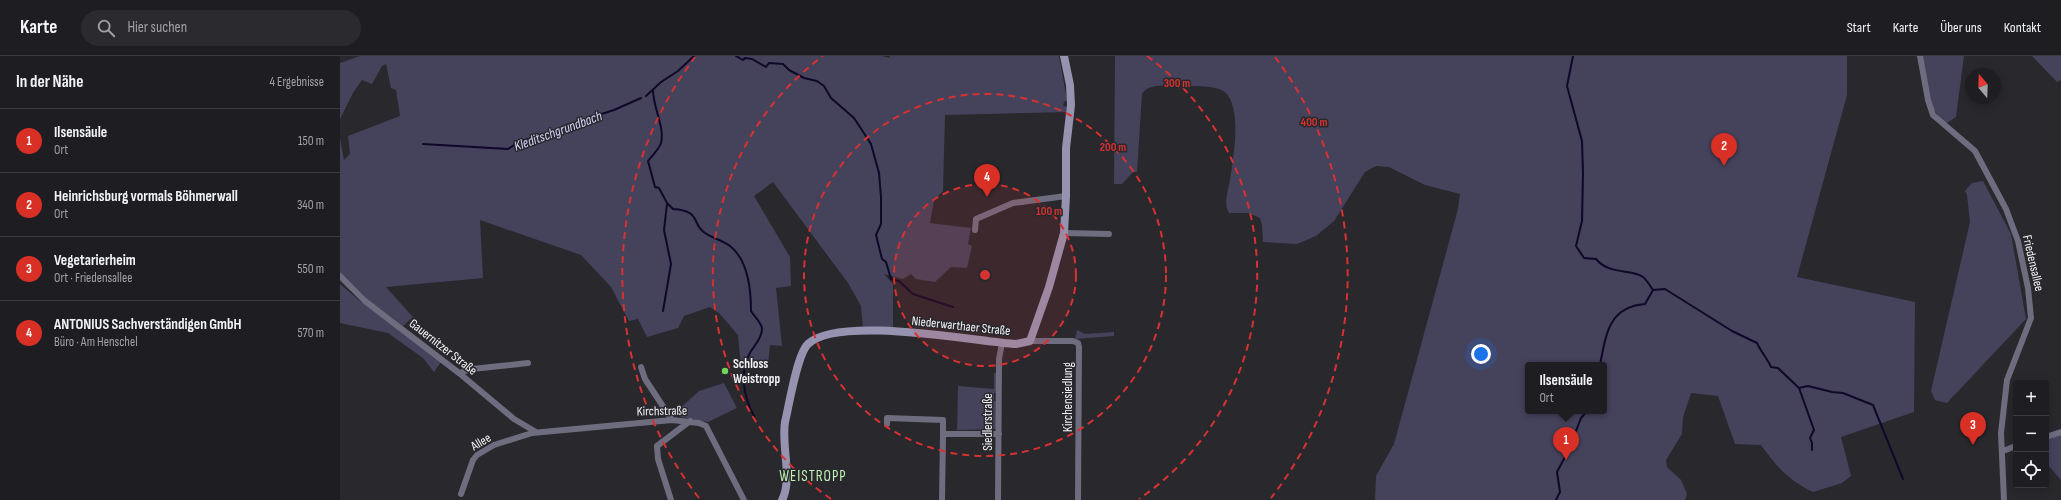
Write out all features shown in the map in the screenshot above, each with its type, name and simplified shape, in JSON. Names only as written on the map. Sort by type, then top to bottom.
[{"type":"street","points":[[1030,341],[1049,287],[1064,233],[1066,148],[1071,105],[1070,85],[1064,56]]},
{"type":"street","name":"Friedensallee","points":[[1920,56],[1930,108],[1933,115],[1975,151],[2006,209],[2018,241],[2030,303],[2031,318],[2007,380],[2001,433],[2003,450],[2004,500]]},
{"type":"street","points":[[975,230],[976,218],[1009,204],[1066,196]]},
{"type":"street","points":[[1064,233],[1109,234]]},
{"type":"street","name":"Gauernitzer Straße","points":[[340,276],[365,301],[459,373],[514,419],[536,432]]},
{"type":"street","name":"Niederwarthaer Straße","points":[[782,500],[786,481],[785,424],[801,356],[808,344],[817,338],[838,332],[892,331],[1002,343],[1016,344],[1030,341]]},
{"type":"street","name":"Kirchensiedlung","points":[[1030,341],[1073,341],[1078,343],[1078,500]]},
{"type":"street","name":"Siedlerstraße","points":[[998,500],[999,359],[1002,343]]},
{"type":"street","points":[[459,373],[472,369],[528,363]]},
{"type":"street","points":[[641,367],[645,379],[672,420]]},
{"type":"street","points":[[887,424],[887,418],[943,420],[942,500]]},
{"type":"street","name":"Kirchstraße","points":[[536,432],[672,420],[690,421],[706,426],[744,500]]},
{"type":"street","points":[[671,500],[658,458],[657,446],[690,421]]},
{"type":"street","name":"Allee","points":[[460,494],[473,460],[477,455],[494,445],[536,432]]},
{"type":"street","points":[[2049,436],[2061,432]]},
{"type":"street","points":[[943,434],[999,434]]},
{"type":"street","points":[[2003,450],[2013,447]]},
{"type":"shaded area","points":[[360,56],[882,56],[889,58],[890,56],[1059,56],[1067,100],[1064,102],[1063,106],[1067,107],[1066,112],[945,115],[943,191],[934,200],[930,223],[971,228],[968,244],[972,246],[967,268],[951,267],[935,282],[916,279],[911,274],[903,279],[884,274],[893,284],[893,328],[863,328],[861,306],[848,283],[773,182],[754,196],[790,257],[791,286],[776,288],[782,346],[770,345],[768,366],[741,367],[738,335],[719,313],[710,307],[684,316],[678,328],[647,337],[638,319],[629,321],[611,287],[581,255],[480,220],[483,278],[386,287],[413,317],[403,326],[366,298],[340,273],[340,138],[344,160],[350,154],[348,136],[400,116],[396,90],[391,88],[386,64],[382,66],[372,84],[362,80],[353,93],[340,119],[340,63]]},
{"type":"shaded area","points":[[1115,56],[1847,56],[1847,95],[1797,277],[1915,302],[1914,412],[1841,437],[1851,476],[1842,483],[1813,492],[1790,478],[1772,460],[1761,445],[1735,444],[1718,396],[1691,393],[1683,417],[1682,434],[1666,460],[1667,467],[1681,480],[1687,494],[1685,500],[1375,500],[1376,476],[1394,444],[1458,209],[1460,194],[1425,185],[1389,167],[1376,166],[1365,172],[1334,221],[1316,236],[1297,244],[1263,242],[1260,218],[1249,213],[1229,213],[1226,205],[1235,145],[1235,116],[1232,104],[1227,94],[1219,89],[1196,86],[1156,86],[1148,89],[1142,94],[1137,172],[1133,172],[1122,184],[1114,184]]},
{"type":"shaded area","points":[[1920,56],[1964,56],[1956,117],[1944,125],[1928,100]]},
{"type":"shaded area","points":[[2032,56],[2061,56],[2061,80],[2057,82]]},
{"type":"shaded area","points":[[1983,181],[2011,234],[2026,319],[1947,403],[1935,400],[1931,391],[1970,222],[1967,195],[1965,191],[1972,183]]},
{"type":"shaded area","points":[[340,284],[360,301],[441,362],[434,372],[423,358],[388,333],[340,323]]},
{"type":"shaded area","points":[[1077,330],[1085,334],[1114,332],[1114,336],[1075,339]]},
{"type":"shaded area","points":[[994,373],[997,373],[997,393],[994,393],[994,401],[997,401],[997,429],[957,430],[958,386],[994,389]]},
{"type":"shaded area","points":[[724,383],[737,408],[708,422],[681,417],[677,411],[699,391]]},
{"type":"shaded area","points":[[2061,434],[2061,480],[2049,466],[2049,438]]},
{"type":"waterway","name":"Kleditschgrundbach","points":[[646,96],[661,82],[678,71],[694,56]]},
{"type":"waterway","points":[[736,56],[743,60],[745,58],[752,59],[766,67],[769,63],[783,64],[789,70],[804,78],[817,81],[824,86],[831,98],[854,118],[871,144],[879,173],[881,224],[876,235],[882,259],[886,262],[891,279],[899,281],[913,294],[953,307]]},
{"type":"waterway","points":[[1573,56],[1567,86],[1582,141],[1583,173],[1582,221],[1576,246],[1584,258],[1596,259],[1601,264],[1614,270],[1633,273],[1643,277],[1653,290],[1645,304],[1633,306],[1623,311],[1616,317],[1607,333],[1601,362]]},
{"type":"waterway","points":[[653,90],[662,137],[659,148],[648,161],[655,187],[659,188],[667,203],[673,209],[688,212],[695,218],[698,226],[705,233],[730,246],[736,252],[745,267],[749,284],[751,311],[762,327],[760,338],[747,359],[744,375],[745,392],[754,416]]},
{"type":"waterway","name":"Kleditschgrundbach","points":[[423,144],[508,149],[521,141],[552,133],[564,126],[614,110],[641,98]]},
{"type":"waterway","points":[[663,311],[671,264],[664,230],[667,204]]},
{"type":"waterway","points":[[1653,290],[1665,289],[1732,331],[1757,343],[1771,367],[1778,368],[1799,388],[1808,386],[1843,393],[1873,405],[1903,479]]},
{"type":"waterway","points":[[1799,388],[1814,430],[1810,438],[1812,450]]},
{"type":"waterway","points":[[1556,500],[1560,492],[1557,472],[1566,455],[1565,440],[1574,436],[1581,418],[1584,414]]},
{"type":"place","name":"Heinrichsburg vormals Böhmerwall","points":[[1724,166]]},
{"type":"place","name":"ANTONIUS Sachverständigen GmbH","points":[[987,197]]},
{"type":"place","name":"Schloss Weistropp","points":[[725,371]]},
{"type":"place","name":"Vegetarierheim","points":[[1973,445]]},
{"type":"place","name":"Ilsensäule","points":[[1566,460]]},
{"type":"district","name":"WEISTROPP","points":[[813,476]]}]
